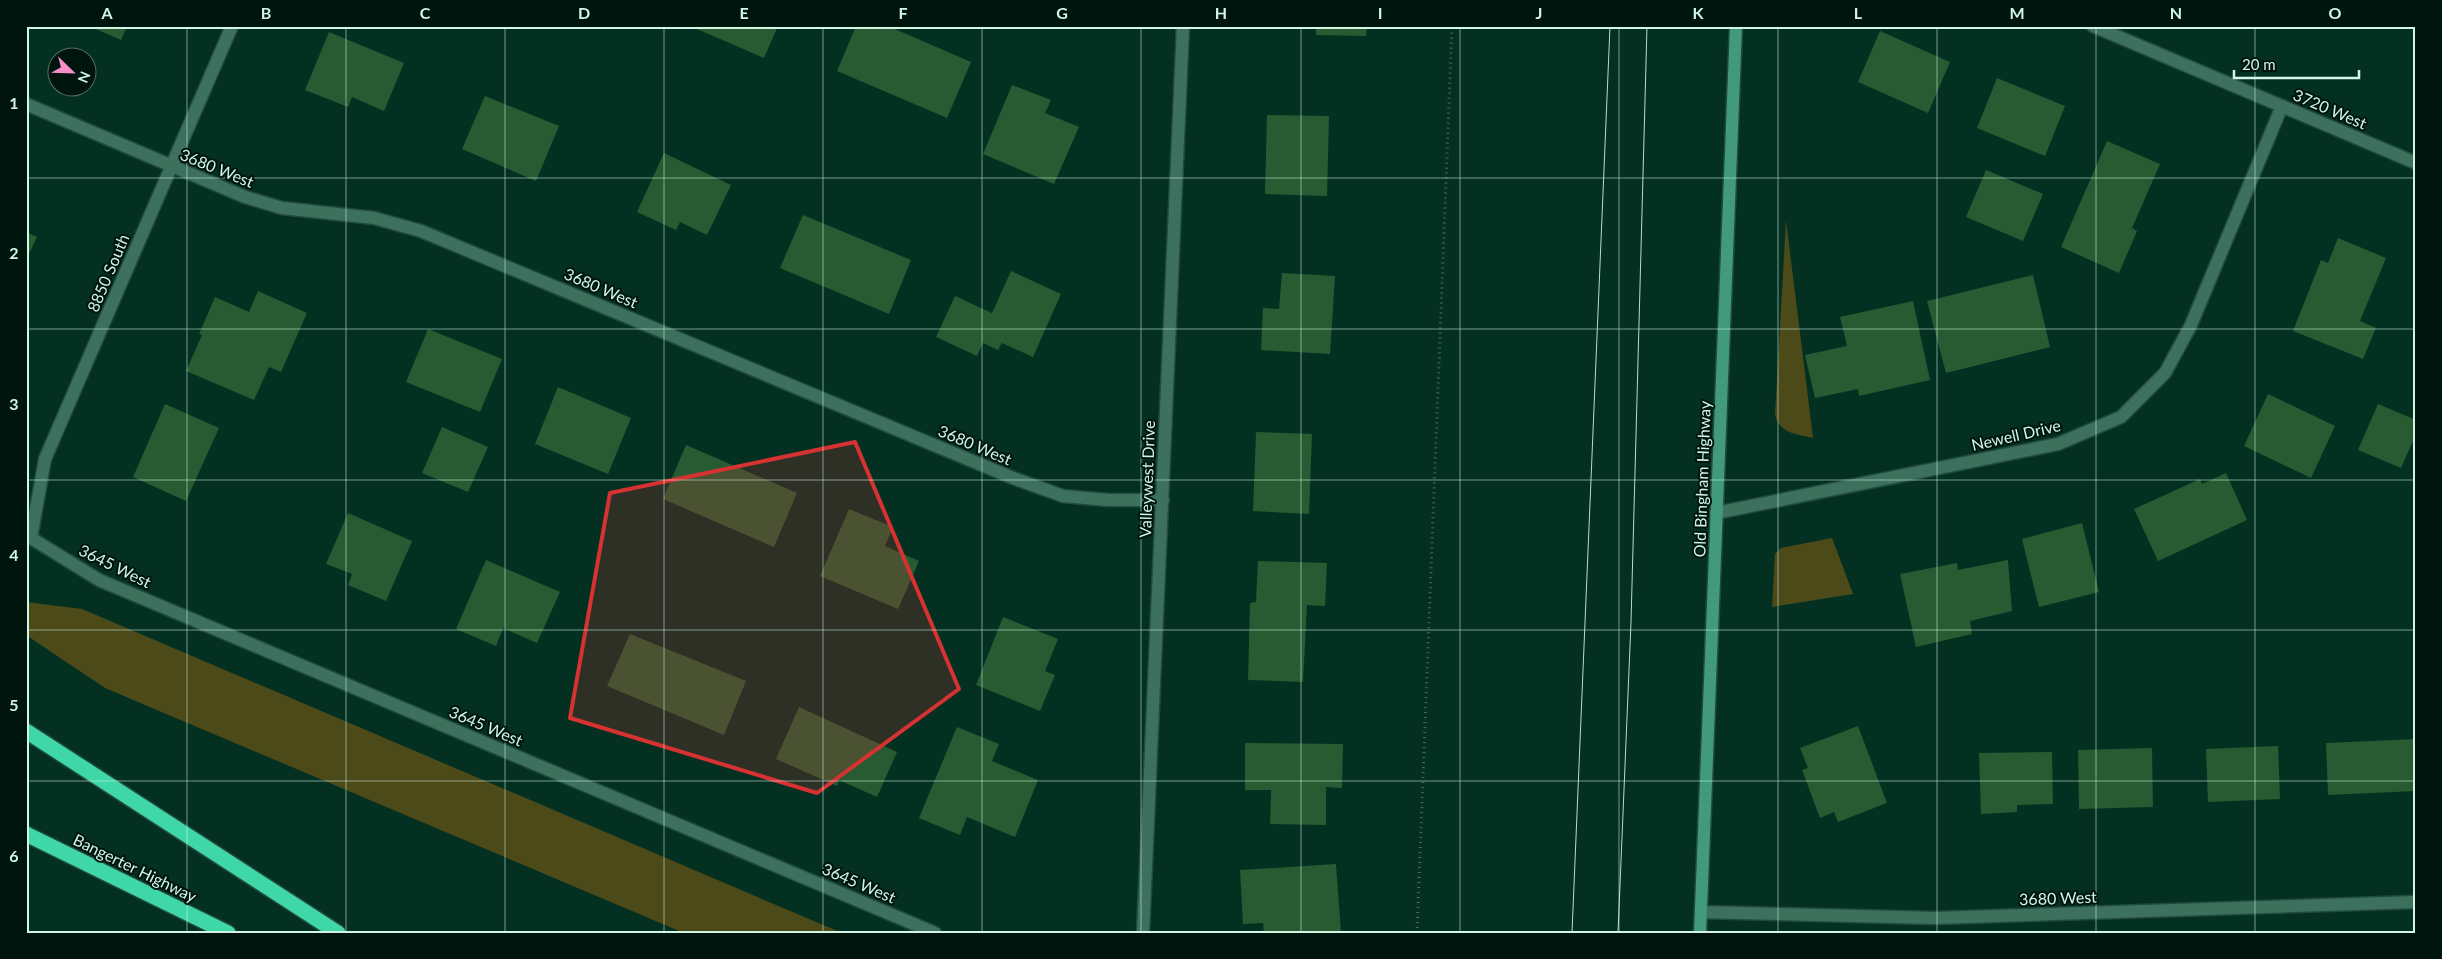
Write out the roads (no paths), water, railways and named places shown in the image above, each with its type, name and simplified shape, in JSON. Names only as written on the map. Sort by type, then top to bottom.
[{"type":"highway","points":[[26,731],[338,933]]},
{"type":"highway","name":"Bangerter Highway","points":[[26,834],[228,933]]},
{"type":"street","name":"8850 South","points":[[31,538],[44,459],[232,26]]},
{"type":"street","name":"Valleywest Drive","points":[[1142,933],[1183,26]]},
{"type":"street","name":"Old Bingham Highway","points":[[1700,933],[1736,26]]},
{"type":"street","name":"3720 West","points":[[2093,26],[2416,163]]},
{"type":"street","name":"3680 West","points":[[26,104],[245,197],[282,208],[374,218],[421,231],[1004,474],[1063,496],[1108,500],[1162,500]]},
{"type":"street","name":"Newell Drive","points":[[1716,513],[2058,444],[2121,417],[2165,373],[2190,325],[2282,106]]},
{"type":"street","name":"3645 West","points":[[31,538],[99,580],[935,933]]},
{"type":"street","name":"3680 West","points":[[1701,912],[1935,918],[2416,902]]},
{"type":"tram line","points":[[1572,933],[1610,26]]},
{"type":"tram line","points":[[1618,933],[1631,622],[1647,26]]}]
